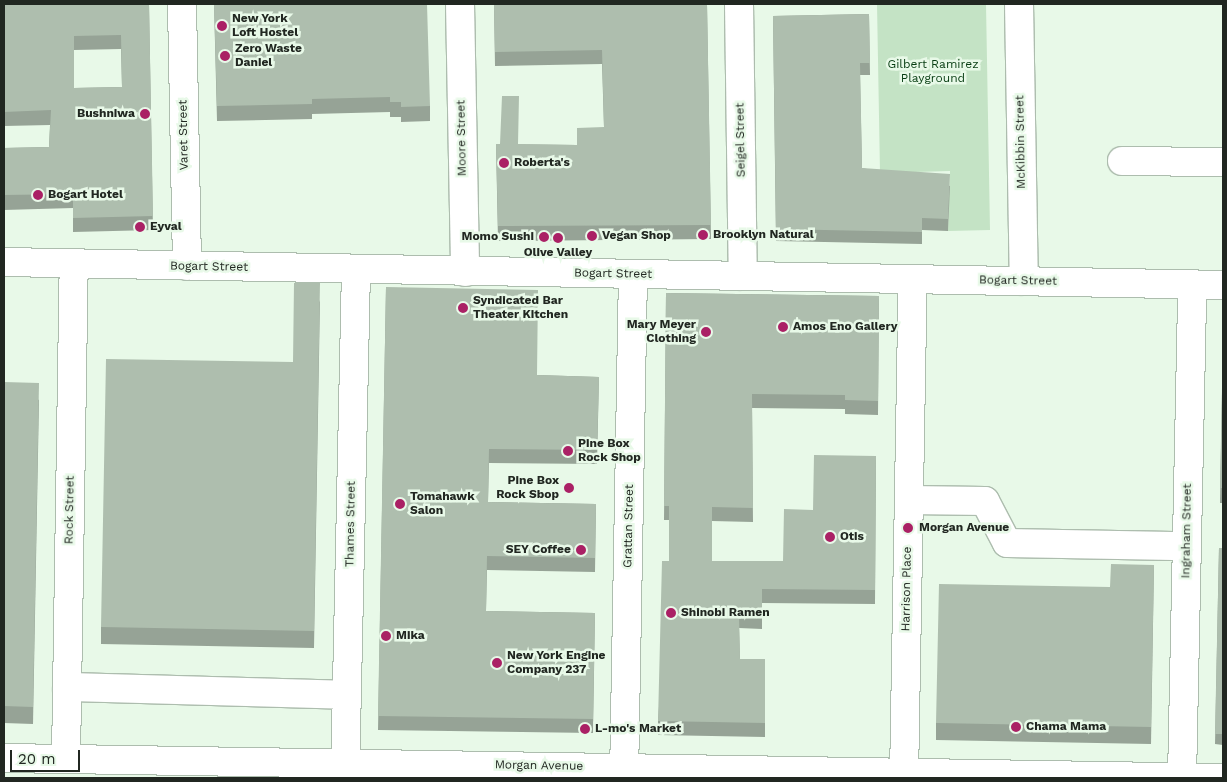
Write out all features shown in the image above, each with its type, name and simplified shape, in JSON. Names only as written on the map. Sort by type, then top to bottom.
[{"type":"street","name":"Varet Street","points":[[182,4],[187,266]]},
{"type":"street","name":"Moore Street","points":[[460,4],[465,272]]},
{"type":"street","name":"Seigel Street","points":[[739,4],[744,276]]},
{"type":"street","name":"McKibbin Street","points":[[1019,4],[1024,281]]},
{"type":"street","points":[[1122,161],[1223,162]]},
{"type":"street","name":"Bogart Street","points":[[4,262],[913,281],[1223,284]]},
{"type":"street","name":"Rock Street","points":[[66,758],[74,263]]},
{"type":"street","name":"Thames Street","points":[[346,770],[356,270]]},
{"type":"street","name":"Grattan Street","points":[[625,773],[633,274]]},
{"type":"street","name":"Harrison Place","points":[[904,775],[913,281]]},
{"type":"street","name":"Ingraham Street","points":[[1182,778],[1192,284]]},
{"type":"street","points":[[909,500],[985,501],[1007,543],[1187,546]]},
{"type":"street","points":[[67,687],[347,695]]},
{"type":"street","name":"Morgan Avenue","points":[[4,758],[66,758],[346,770],[1223,778]]},
{"type":"green space","name":"Gilbert Ramirez Playground","points":[[877,4],[986,4],[990,230],[948,231],[950,171],[880,173]]},
{"type":"building","points":[[4,4],[149,4],[153,216],[73,218],[73,194],[4,195],[4,148],[49,147],[51,110],[4,112]],"holes":[[[121,35],[122,87],[74,88],[74,36]]]},
{"type":"building","points":[[214,4],[427,4],[430,106],[401,107],[401,102],[390,102],[390,97],[312,99],[312,104],[217,106]]},
{"type":"building","points":[[494,4],[707,4],[711,225],[498,226],[496,144],[500,144],[502,96],[519,96],[518,144],[577,145],[577,128],[604,127],[602,50],[495,52]]},
{"type":"building","points":[[869,14],[870,63],[860,63],[862,168],[950,174],[948,219],[922,218],[922,232],[776,229],[773,16]]},
{"type":"building","points":[[294,283],[320,283],[314,631],[101,627],[106,359],[293,362]]},
{"type":"building","points":[[386,287],[538,290],[537,375],[599,377],[597,450],[489,449],[488,502],[596,504],[595,558],[487,556],[486,611],[595,613],[593,719],[378,716]]},
{"type":"building","points":[[666,293],[879,296],[878,401],[845,400],[845,395],[752,394],[753,508],[712,507],[712,561],[783,561],[784,509],[813,510],[814,455],[876,456],[875,590],[762,589],[762,615],[739,614],[740,659],[765,659],[765,723],[658,721],[662,561],[669,561],[669,506],[664,506]]},
{"type":"building","points":[[1223,337],[1223,488],[1220,488]]},
{"type":"building","points":[[4,382],[39,383],[33,707],[4,706]]},
{"type":"building","points":[[1219,548],[1223,548],[1223,734],[1215,734]]},
{"type":"building","points":[[1111,564],[1154,565],[1151,727],[936,723],[939,584],[1110,587]]},
{"type":"place","name":"New York Loft Hostel","points":[[222,26]]},
{"type":"place","name":"Zero Waste Daniel","points":[[225,56]]},
{"type":"place","name":"Bushniwa","points":[[145,114]]},
{"type":"place","name":"Roberta's","points":[[504,163]]},
{"type":"place","name":"Bogart Hotel","points":[[38,195]]},
{"type":"place","name":"Eyval","points":[[140,227]]},
{"type":"place","name":"Brooklyn Natural","points":[[703,235]]},
{"type":"place","name":"Vegan Shop","points":[[592,236]]},
{"type":"place","name":"Momo Sushi","points":[[544,237]]},
{"type":"place","name":"Olive Valley","points":[[558,238]]},
{"type":"place","name":"Syndicated Bar Theater Kitchen","points":[[463,308]]},
{"type":"place","name":"Amos Eno Gallery","points":[[783,327]]},
{"type":"place","name":"Mary Meyer Clothing","points":[[706,332]]},
{"type":"place","name":"Pine Box Rock Shop","points":[[568,451]]},
{"type":"place","name":"Pine Box Rock Sbop","points":[[569,488]]},
{"type":"place","name":"Tomahawk Salon","points":[[400,504]]},
{"type":"place","name":"Morgan Avenue","points":[[908,528]]},
{"type":"place","name":"Otis","points":[[830,537]]},
{"type":"place","name":"SEY Coffee","points":[[581,550]]},
{"type":"place","name":"Shinobi Ramen","points":[[671,613]]},
{"type":"place","name":"Mika","points":[[386,636]]},
{"type":"place","name":"New York Engine Company 237","points":[[497,663]]},
{"type":"place","name":"Chama Mama","points":[[1016,727]]},
{"type":"place","name":"L-mo's Market","points":[[585,729]]}]
